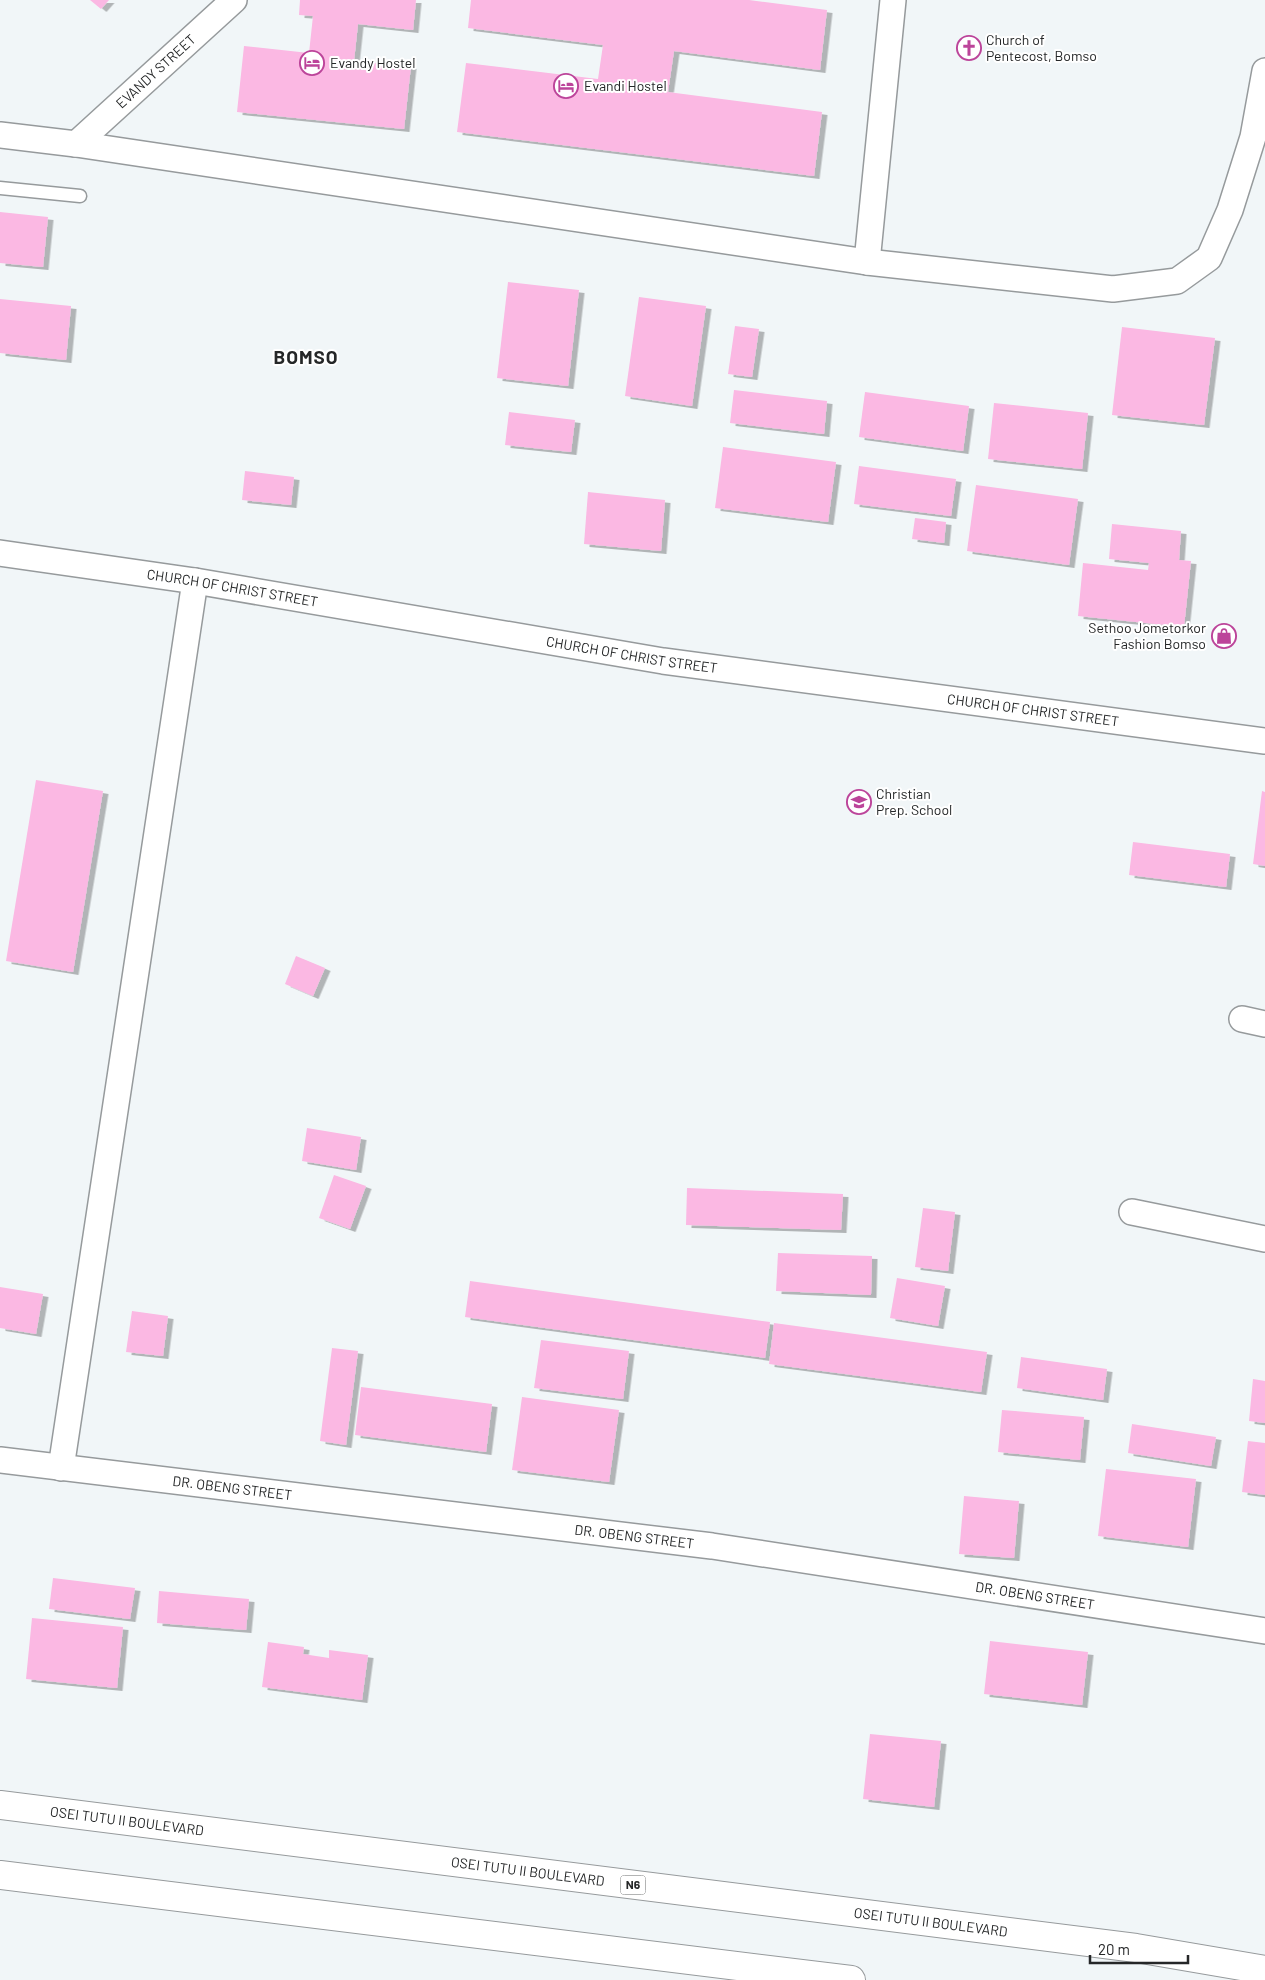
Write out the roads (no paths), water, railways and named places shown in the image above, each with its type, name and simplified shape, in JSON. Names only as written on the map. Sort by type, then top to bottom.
[{"type":"highway","name":"OSEI TUTU II BOULEVARD","points":[[0,1805],[1136,1948],[1265,1970]]},
{"type":"highway","points":[[0,1875],[851,1980]]},
{"type":"street","name":"EVANDY STREET","points":[[76,144],[234,0]]},
{"type":"street","points":[[867,262],[893,0]]},
{"type":"street","points":[[0,135],[76,144],[867,262],[1113,289],[1177,281],[1209,258],[1230,210],[1253,136],[1265,71]]},
{"type":"street","name":"CHURCH OF CHRIST STREET","points":[[0,554],[195,581],[663,661],[1265,741]]},
{"type":"street","points":[[61,1468],[195,581]]},
{"type":"street","points":[[1132,1212],[1265,1239]]},
{"type":"street","name":"DR. OBENG STREET","points":[[0,1460],[712,1546],[1265,1631]]},
{"type":"lane","points":[[0,188],[80,196]]},
{"type":"place","name":"Church of Pentecost, Bomso","points":[[969,48]]},
{"type":"place","name":"Evandy Hostel","points":[[312,63]]},
{"type":"place","name":"Evandi Hostel","points":[[566,86]]},
{"type":"place","name":"Sethoo Jometorkor Fashion Bomso","points":[[1224,636]]},
{"type":"place","name":"Christian Prep. School","points":[[859,802]]},
{"type":"district","name":"BOMSO","points":[[306,357]]}]
